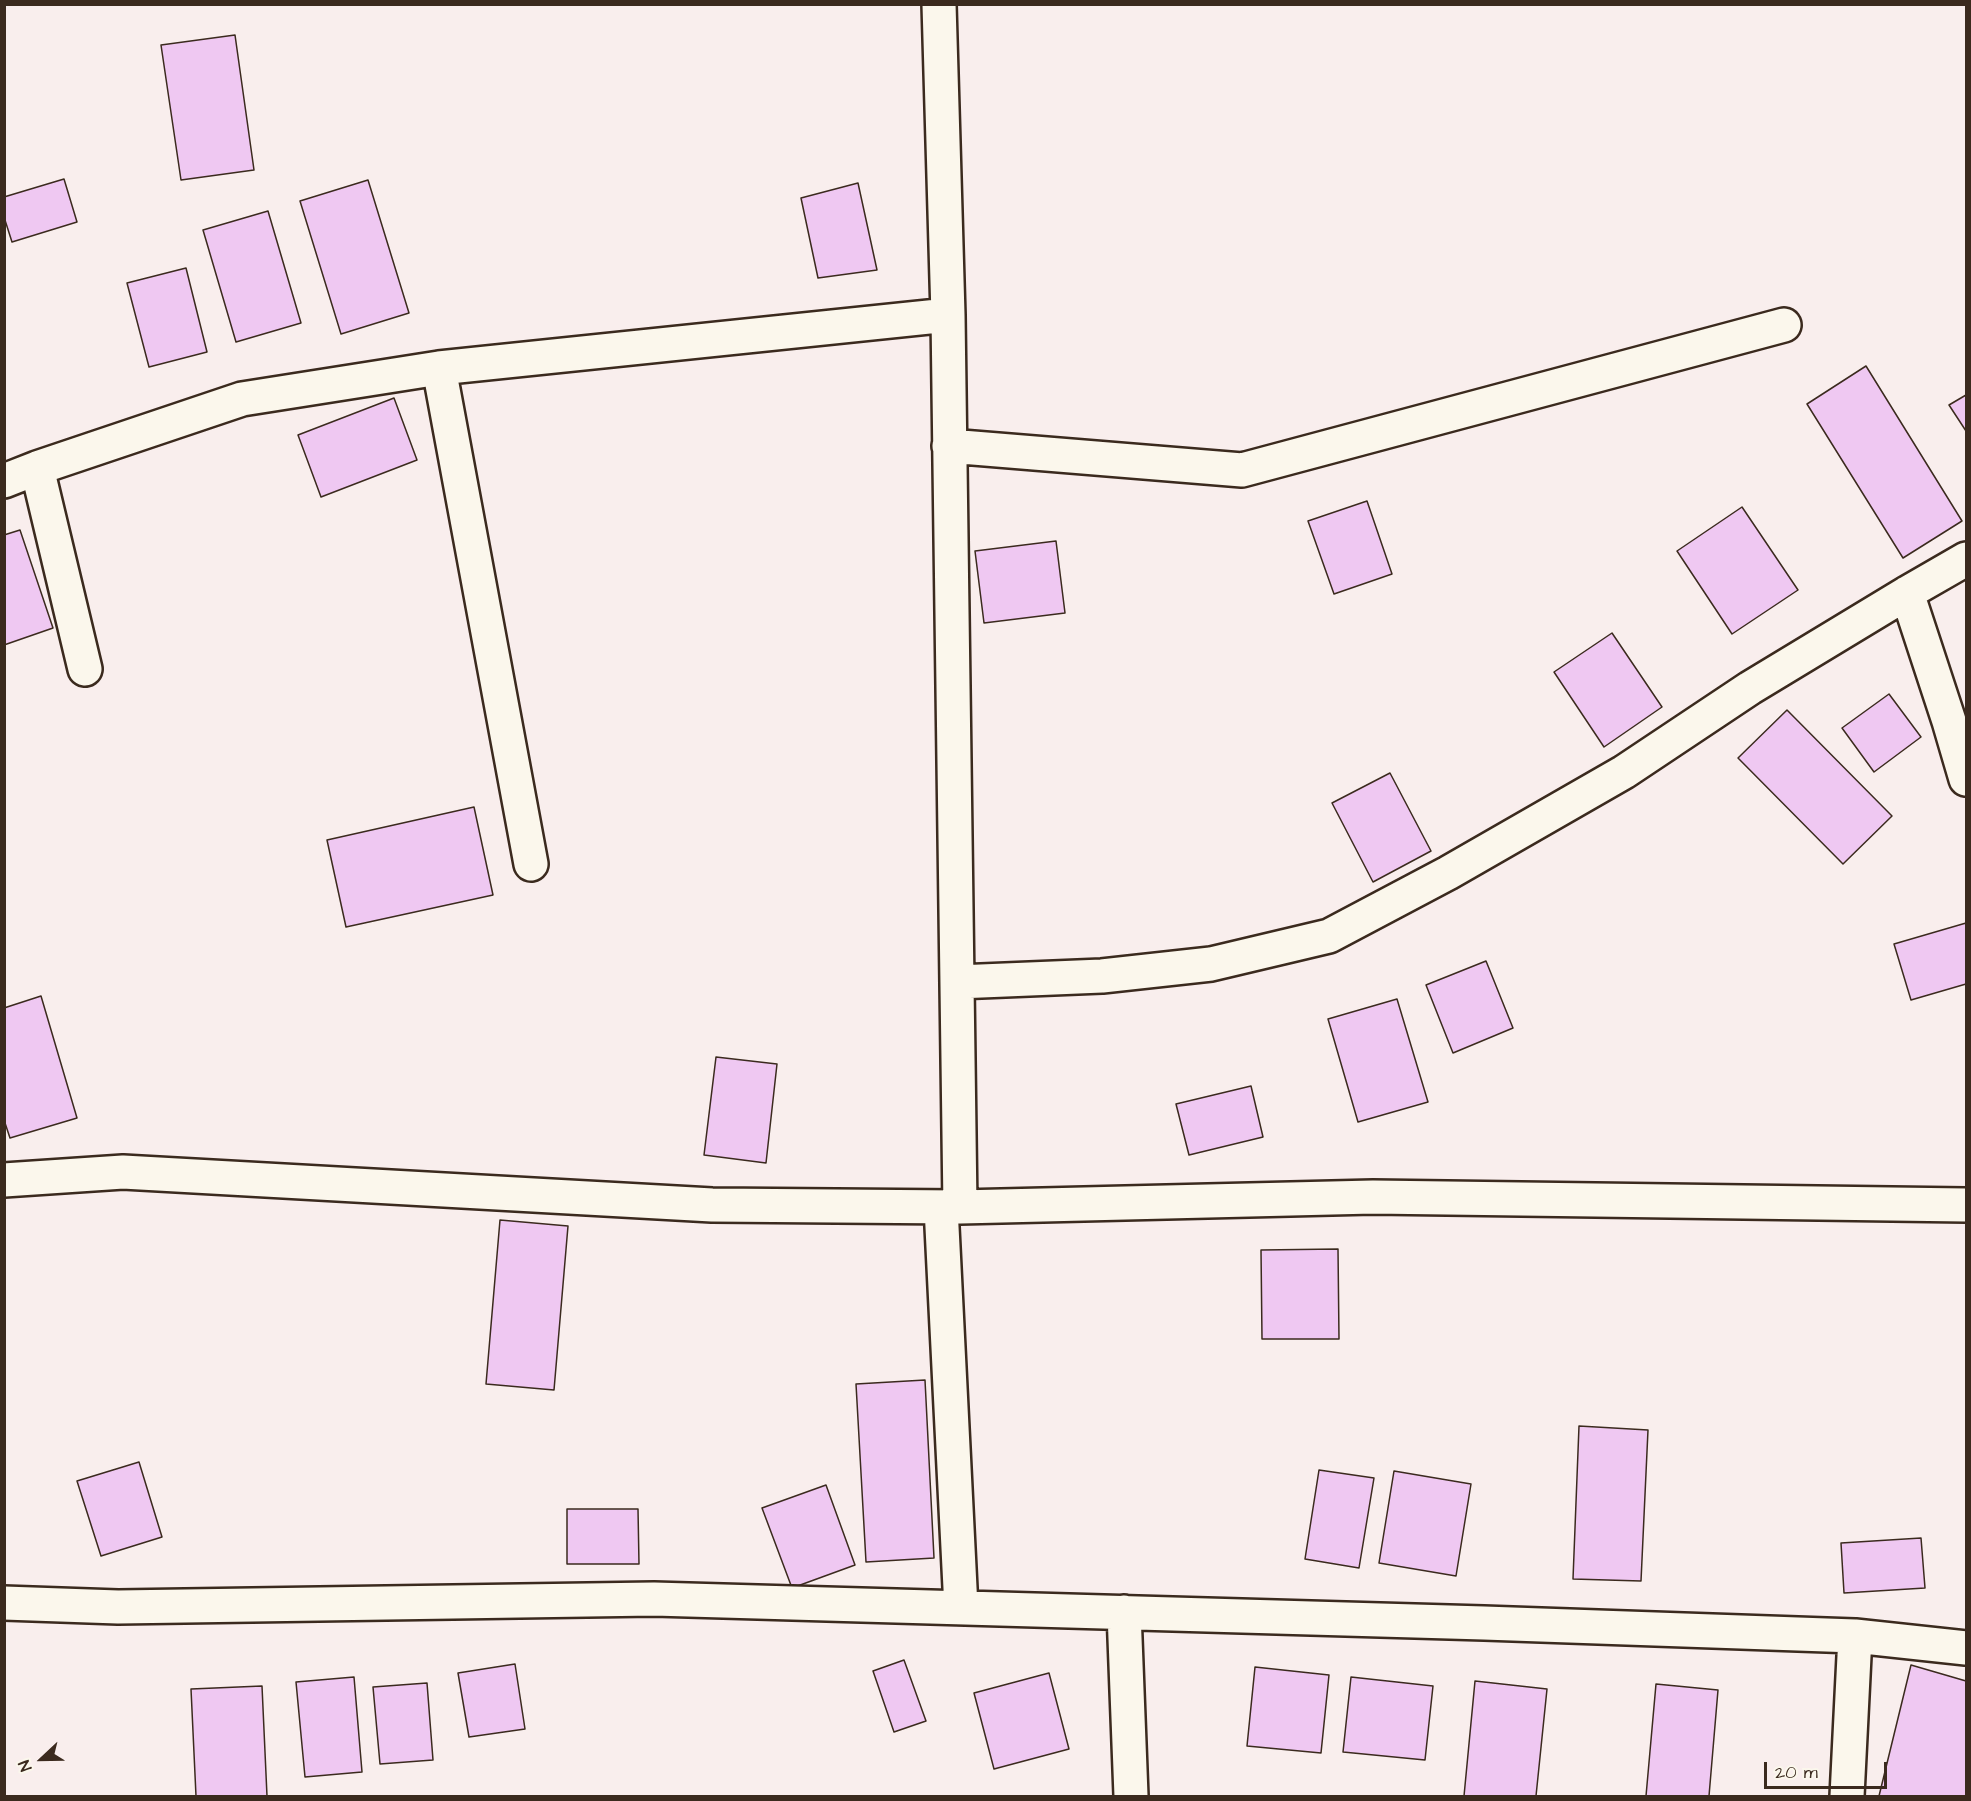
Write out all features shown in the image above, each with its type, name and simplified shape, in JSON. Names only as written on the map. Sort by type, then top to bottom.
[{"type":"street","points":[[939,4],[948,315],[957,982],[950,1207],[961,1608]]},
{"type":"street","points":[[4,481],[242,399],[439,368],[948,315]]},
{"type":"street","points":[[949,446],[1242,470],[1784,325]]},
{"type":"street","points":[[439,368],[531,864]]},
{"type":"street","points":[[37,468],[85,669]]},
{"type":"street","points":[[957,982],[1102,976],[1200,965],[1329,936],[1448,873],[1624,772],[1750,688],[1966,559]]},
{"type":"street","points":[[1907,593],[1966,779]]},
{"type":"street","points":[[4,1180],[123,1172],[712,1205],[950,1207],[1373,1197],[1966,1205]]},
{"type":"street","points":[[4,1603],[118,1607],[654,1599],[1855,1636],[1966,1648]]},
{"type":"street","points":[[1124,1612],[1131,1797]]},
{"type":"street","points":[[1847,1797],[1855,1636]]},
{"type":"building","points":[[235,35],[254,170],[181,180],[161,45]]},
{"type":"building","points":[[64,179],[77,222],[12,242],[4,217],[4,197]]},
{"type":"building","points":[[368,180],[409,313],[341,334],[300,201]]},
{"type":"building","points":[[858,183],[877,270],[818,278],[801,198]]},
{"type":"building","points":[[268,211],[301,323],[236,342],[203,230]]},
{"type":"building","points":[[186,268],[207,352],[149,367],[127,283]]},
{"type":"building","points":[[1866,366],[1962,521],[1903,558],[1807,404]]},
{"type":"building","points":[[1966,395],[1966,431],[1949,405]]},
{"type":"building","points":[[394,398],[417,460],[321,497],[298,435]]},
{"type":"building","points":[[1367,501],[1392,574],[1334,594],[1308,521]]},
{"type":"building","points":[[1742,507],[1798,590],[1732,634],[1677,551]]},
{"type":"building","points":[[20,530],[53,628],[4,645],[4,535]]},
{"type":"building","points":[[1056,541],[1065,613],[984,623],[975,551]]},
{"type":"building","points":[[1612,633],[1662,707],[1604,747],[1554,672]]},
{"type":"building","points":[[1889,694],[1921,737],[1874,772],[1842,728]]},
{"type":"building","points":[[1787,710],[1892,816],[1843,864],[1738,758]]},
{"type":"building","points":[[1390,773],[1431,851],[1373,882],[1332,803]]},
{"type":"building","points":[[474,807],[493,895],[346,927],[327,840]]},
{"type":"building","points":[[1966,923],[1966,984],[1911,1000],[1894,944]]},
{"type":"building","points":[[1486,961],[1513,1028],[1453,1053],[1426,985]]},
{"type":"building","points":[[41,996],[77,1118],[10,1138],[4,1120],[4,1008]]},
{"type":"building","points":[[1397,999],[1428,1102],[1358,1122],[1328,1019]]},
{"type":"building","points":[[716,1057],[777,1064],[766,1163],[704,1155]]},
{"type":"building","points":[[1251,1086],[1263,1137],[1189,1155],[1176,1104]]},
{"type":"building","points":[[500,1220],[568,1226],[554,1390],[486,1384]]},
{"type":"building","points":[[1338,1249],[1339,1339],[1262,1339],[1261,1250]]},
{"type":"building","points":[[925,1380],[934,1558],[866,1562],[856,1384]]},
{"type":"building","points":[[1579,1426],[1648,1430],[1641,1581],[1573,1579]]},
{"type":"building","points":[[139,1462],[162,1537],[101,1556],[77,1481]]},
{"type":"building","points":[[1319,1470],[1374,1478],[1359,1568],[1305,1559]]},
{"type":"building","points":[[1394,1471],[1471,1484],[1456,1576],[1379,1563]]},
{"type":"building","points":[[826,1485],[855,1565],[792,1588],[762,1508]]},
{"type":"building","points":[[567,1509],[638,1509],[639,1564],[567,1564]]},
{"type":"building","points":[[1921,1538],[1925,1588],[1844,1593],[1841,1543]]},
{"type":"building","points":[[904,1660],[926,1721],[894,1732],[873,1671]]},
{"type":"building","points":[[515,1664],[525,1729],[469,1737],[458,1673]]},
{"type":"building","points":[[1911,1665],[1966,1681],[1966,1796],[1879,1796]]},
{"type":"building","points":[[1255,1667],[1329,1675],[1321,1753],[1247,1746]]},
{"type":"building","points":[[1049,1673],[1069,1749],[994,1769],[974,1693]]},
{"type":"building","points":[[354,1677],[362,1772],[305,1777],[296,1682]]},
{"type":"building","points":[[1351,1677],[1433,1686],[1425,1760],[1343,1752]]},
{"type":"building","points":[[1475,1681],[1547,1689],[1536,1796],[1464,1796]]},
{"type":"building","points":[[427,1683],[433,1760],[380,1764],[373,1687]]},
{"type":"building","points":[[1656,1684],[1718,1690],[1709,1796],[1646,1796]]},
{"type":"building","points":[[262,1686],[267,1796],[196,1796],[191,1689]]}]
